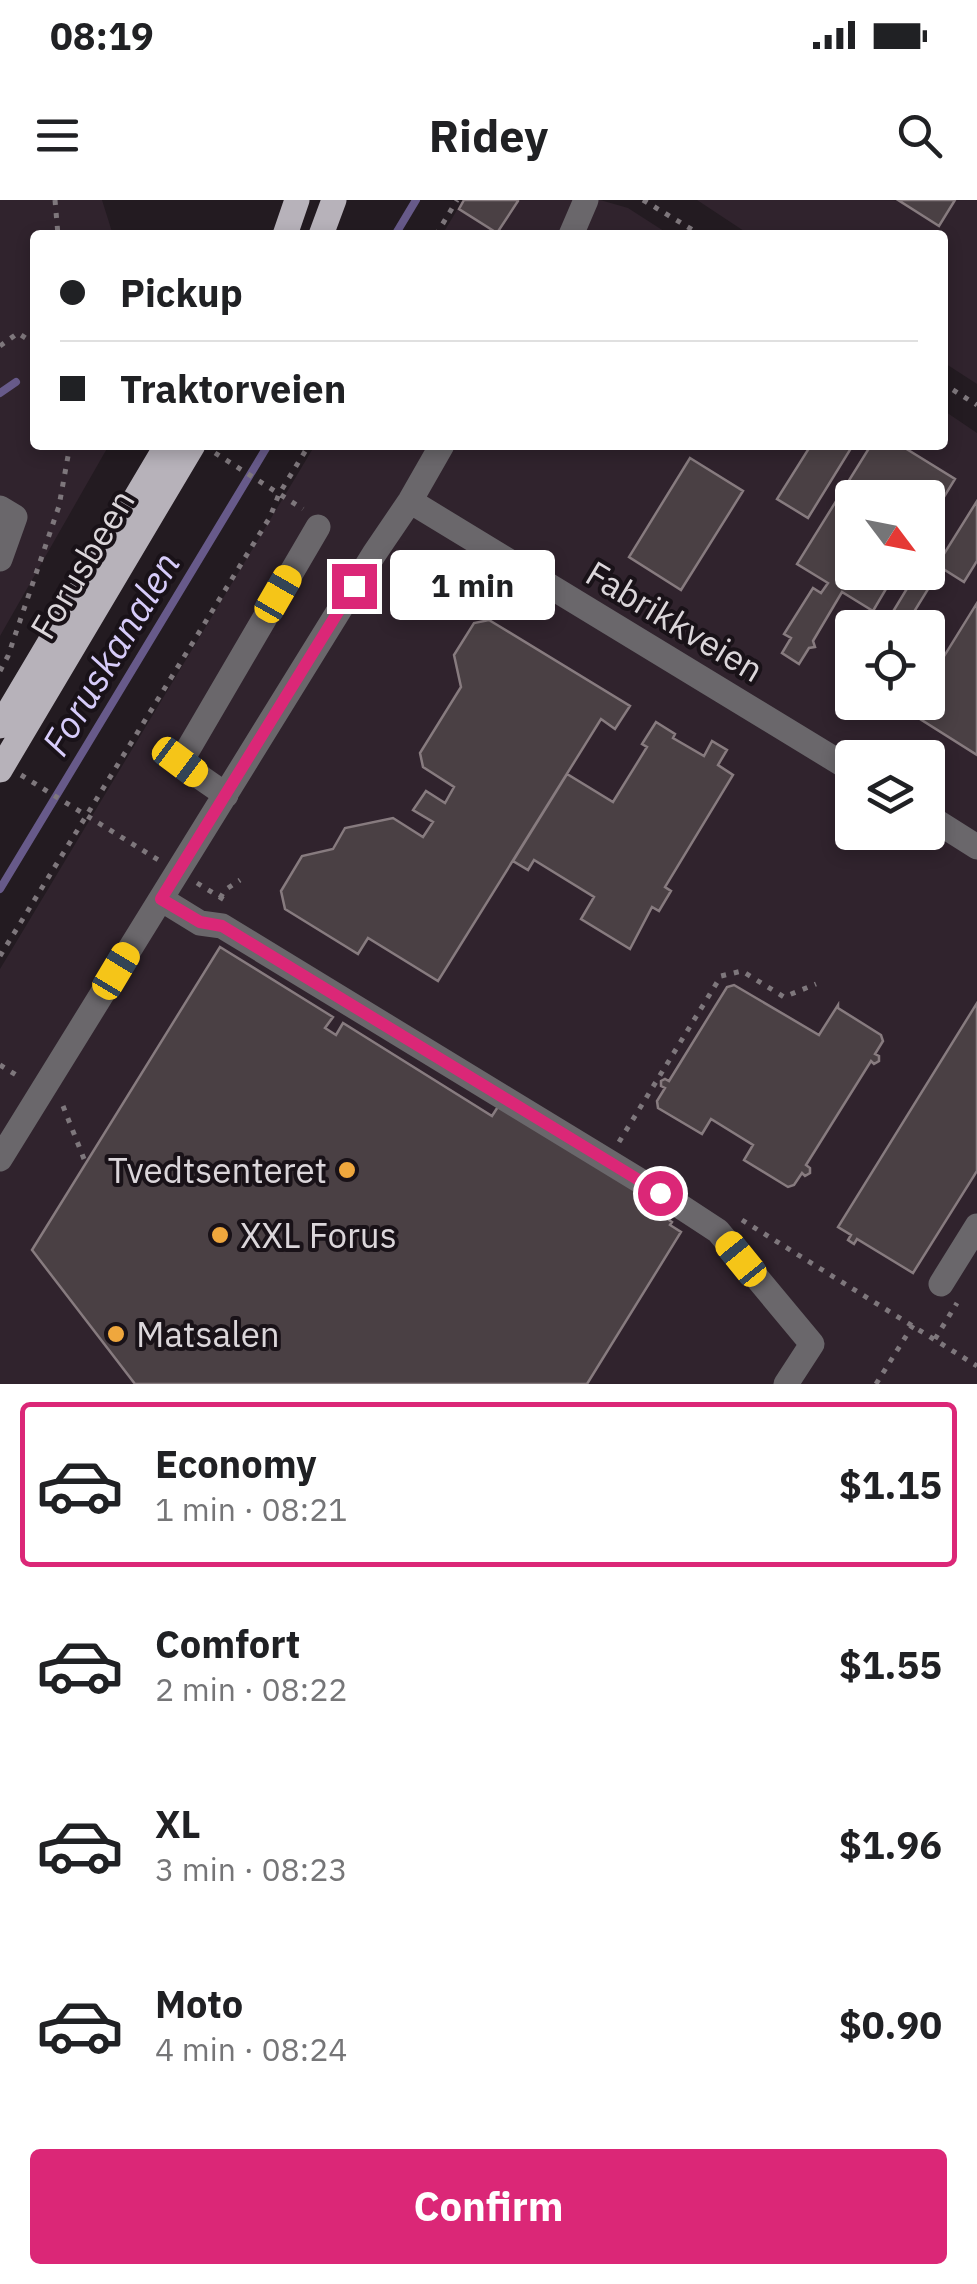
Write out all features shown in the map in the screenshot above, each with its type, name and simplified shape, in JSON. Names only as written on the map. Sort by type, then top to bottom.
[{"type":"main road","points":[[287,230],[297,200]]},
{"type":"main road","points":[[306,230],[316,200]]},
{"type":"main road","points":[[323,230],[334,200]]},
{"type":"main road","name":"Forusbeen","points":[[0,726],[164,450]]},
{"type":"main road","name":"Forusbeen","points":[[0,770],[198,450]]},
{"type":"street","points":[[574,230],[586,200]]},
{"type":"street","points":[[0,1160],[438,450]]},
{"type":"street","name":"Fabrikkveien","points":[[410,501],[835,760]]},
{"type":"street","points":[[0,508],[15,517],[0,559]]},
{"type":"street","points":[[226,795],[180,762],[318,527]]},
{"type":"street","points":[[945,826],[977,846]]},
{"type":"street","points":[[161,899],[200,922],[222,926],[718,1231],[812,1344],[786,1384]]},
{"type":"street","points":[[941,1284],[977,1226]]},
{"type":"path","points":[[54,200],[57,230]]},
{"type":"path","points":[[439,230],[457,200]]},
{"type":"path","points":[[644,200],[693,230]]},
{"type":"path","points":[[0,346],[18,333],[30,341]]},
{"type":"path","points":[[948,387],[977,405]]},
{"type":"path","points":[[0,672],[60,506],[69,450]]},
{"type":"path","points":[[206,450],[280,494]]},
{"type":"path","points":[[0,956],[260,533],[306,450]]},
{"type":"path","points":[[38,785],[163,862]]},
{"type":"path","points":[[220,898],[240,880]]},
{"type":"path","points":[[617,1144],[721,976],[742,972],[784,997],[816,984]]},
{"type":"path","points":[[0,1066],[28,1082]]},
{"type":"path","points":[[56,1101],[62,1105],[86,1164]]},
{"type":"path","points":[[876,1384],[913,1326]]},
{"type":"shaded area","points":[[0,200],[102,200],[111,230],[30,230],[30,450],[106,450],[0,636]]},
{"type":"shaded area","points":[[463,200],[600,200],[628,208],[662,230],[445,230]]},
{"type":"shaded area","points":[[697,200],[977,200],[977,384],[948,365],[948,230],[742,230]]},
{"type":"shaded area","points":[[948,413],[977,433],[977,1384],[0,1384],[0,969],[312,450],[948,450]]},
{"type":"building","points":[[464,200],[518,201],[499,230],[492,230],[459,209]]},
{"type":"building","points":[[898,200],[955,200],[939,226]]},
{"type":"building","points":[[808,450],[850,450],[808,518],[777,499]]},
{"type":"building","points":[[868,450],[908,450],[955,479],[945,495],[945,480],[849,480]]},
{"type":"building","points":[[690,458],[743,491],[681,590],[629,557]]},
{"type":"building","points":[[977,501],[977,561],[964,582],[945,570],[945,552]]},
{"type":"building","points":[[835,503],[835,590],[885,590],[874,610],[842,592],[813,641],[815,647],[809,648],[799,664],[782,653],[791,638],[784,634],[813,588],[821,593],[828,583],[797,564]]},
{"type":"building","points":[[906,590],[928,590],[915,610],[894,610]]},
{"type":"building","points":[[977,603],[977,755],[922,720],[945,720],[945,655]]},
{"type":"building","points":[[489,620],[630,706],[615,729],[601,719],[438,981],[368,938],[358,954],[285,909],[281,891],[302,856],[333,849],[345,828],[393,818],[423,837],[433,822],[413,810],[426,791],[445,803],[454,787],[423,767],[420,753],[461,687],[454,655],[474,623]]},
{"type":"building","points":[[656,722],[675,734],[673,738],[704,756],[712,741],[727,750],[718,765],[733,775],[665,887],[671,891],[659,911],[652,907],[630,949],[581,919],[594,897],[534,860],[528,870],[513,861],[567,774],[613,802],[647,747],[642,744]]},
{"type":"building","name":"Tvedtsenteret","points":[[220,947],[333,1017],[325,1028],[336,1035],[343,1023],[492,1116],[501,1102],[677,1208],[669,1220],[681,1232],[587,1384],[135,1384],[32,1250]]},
{"type":"building","points":[[734,985],[819,1035],[838,1005],[881,1035],[883,1041],[875,1054],[879,1061],[871,1061],[806,1165],[810,1173],[802,1173],[788,1187],[744,1160],[753,1145],[711,1119],[702,1134],[658,1108],[657,1101],[665,1088],[661,1081],[669,1081],[727,987]]},
{"type":"building","points":[[977,1003],[977,1171],[913,1273],[857,1239],[854,1244],[848,1240],[851,1235],[838,1227]]},
{"type":"waterway","name":"Foruskanalen","points":[[398,230],[416,200]]},
{"type":"waterway","name":"Foruskanalen","points":[[0,393],[16,382]]},
{"type":"waterway","name":"Foruskanalen","points":[[0,889],[265,450]]},
{"type":"place","name":"Tvedtsenteret","points":[[347,1170]]},
{"type":"place","name":"XXL Forus","points":[[220,1235]]},
{"type":"place","name":"Matsalen","points":[[116,1334]]},
{"type":"route","points":[[354,586],[161,899],[200,922],[222,926],[660,1193]]}]
